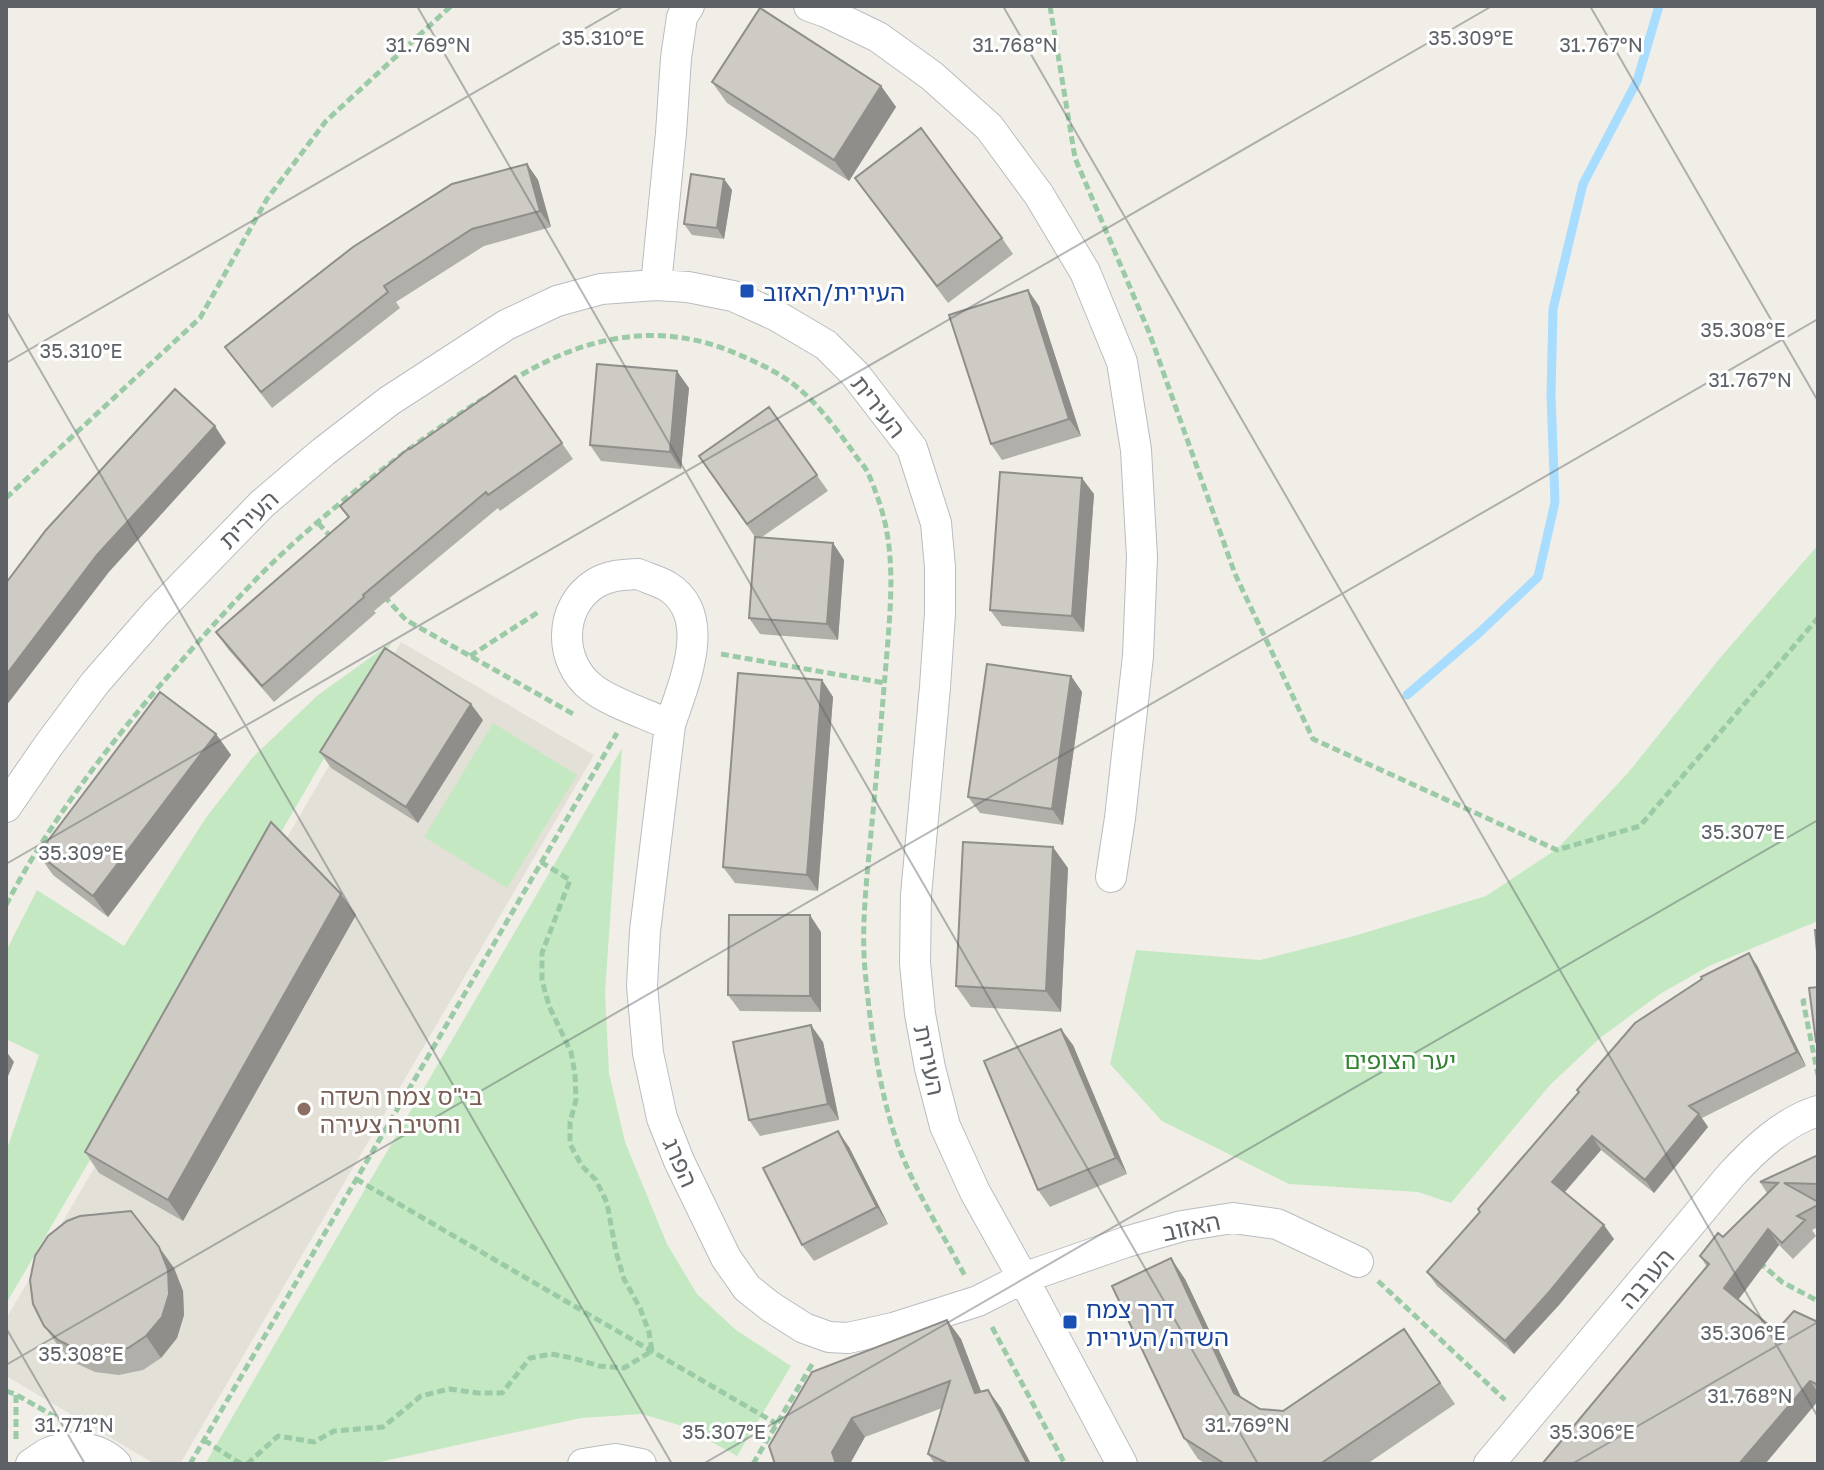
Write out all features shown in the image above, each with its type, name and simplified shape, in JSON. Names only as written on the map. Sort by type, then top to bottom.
[{"type":"street","points":[[656,285],[676,58],[682,17],[689,6]]},
{"type":"street","points":[[809,6],[878,37],[932,76],[989,127],[1039,195],[1085,272],[1122,362],[1136,450],[1142,557],[1138,656],[1111,877]]},
{"type":"street","name":"העירית","points":[[8,800],[95,683],[156,613],[262,504],[389,401],[506,325],[557,301],[601,289],[656,285],[688,287],[733,296],[777,316],[826,345],[855,374],[912,448],[936,523],[940,613],[916,895],[915,963],[920,1014],[945,1126],[975,1192],[1122,1464]]},
{"type":"street","name":"הפרג","points":[[670,725],[593,689],[577,674],[566,641],[569,618],[579,599],[595,584],[616,575],[638,574],[668,586],[683,602],[692,622],[693,649],[670,725],[651,868],[642,986],[648,1053],[662,1118],[679,1161],[726,1258],[747,1288],[771,1307],[804,1328],[829,1337],[848,1338],[893,1328],[978,1301],[1023,1278]]},
{"type":"street","name":"הערבה","points":[[1489,1464],[1739,1166],[1782,1130],[1818,1111]]},
{"type":"street","name":"האזוב","points":[[1023,1278],[1182,1226],[1233,1218],[1277,1224],[1358,1262]]},
{"type":"street","points":[[24,1457],[70,1447],[90,1449],[116,1464]]},
{"type":"street","points":[[583,1464],[615,1459],[641,1464]]},
{"type":"path","points":[[6,498],[200,318],[267,199],[326,121],[451,6]]},
{"type":"path","points":[[1050,6],[1075,158],[1149,332],[1235,574],[1313,739],[1557,850],[1640,826],[1818,618]]},
{"type":"path","points":[[318,523],[337,544]]},
{"type":"path","points":[[377,588],[406,620],[588,723]]},
{"type":"path","points":[[470,656],[552,603]]},
{"type":"path","points":[[693,649],[885,683]]},
{"type":"path","points":[[190,1464],[631,707]]},
{"type":"path","points":[[541,862],[570,880],[542,953],[542,980],[549,1006],[571,1052],[575,1074],[576,1100],[570,1122],[570,1144],[582,1166],[596,1180],[607,1203],[624,1279],[640,1308],[652,1351]]},
{"type":"path","points":[[1818,999],[1803,1001],[1818,1075]]},
{"type":"path","points":[[356,1179],[777,1424]]},
{"type":"path","points":[[1358,1262],[1526,1420]]},
{"type":"path","points":[[1759,1262],[1782,1282],[1818,1301]]},
{"type":"path","points":[[753,1464],[829,1337]]},
{"type":"path","points":[[204,1440],[244,1464],[278,1436],[314,1442],[334,1431],[383,1427],[421,1396],[449,1389],[502,1393],[530,1358],[551,1354],[599,1366],[624,1368],[652,1351]]},
{"type":"path","points":[[15,1394],[24,1457]]},
{"type":"shaded area","points":[[401,642],[594,755],[180,1464],[155,1464],[6,1376],[6,1319]]},
{"type":"green space","name":"יער הצופים","points":[[1818,545],[1818,921],[1709,966],[1660,994],[1600,1038],[1550,1085],[1451,1203],[1418,1192],[1289,1184],[1162,1121],[1110,1064],[1136,950],[1260,960],[1354,936],[1486,896],[1557,849],[1627,774],[1720,658]]},
{"type":"green space","points":[[392,642],[6,1304],[6,1152],[39,1055],[6,1039],[6,951],[37,890],[124,946],[205,819],[253,757],[318,695]]},
{"type":"green space","points":[[493,723],[577,775],[507,888],[424,837]]},
{"type":"green space","points":[[622,748],[605,992],[609,1073],[625,1142],[667,1244],[697,1294],[736,1330],[791,1366],[737,1456],[685,1427],[642,1414],[581,1418],[371,1464],[205,1464]]},
{"type":"building","points":[[760,8],[881,86],[834,160],[712,82]]},
{"type":"building","points":[[921,128],[1002,238],[937,286],[855,178]]},
{"type":"building","points":[[527,164],[540,211],[472,229],[384,286],[388,292],[261,392],[225,347],[353,247],[452,184]]},
{"type":"building","points":[[691,174],[724,179],[717,228],[684,224]]},
{"type":"building","points":[[1028,290],[1069,419],[991,444],[949,315]]},
{"type":"building","points":[[597,364],[677,371],[670,452],[590,445]]},
{"type":"building","points":[[515,376],[562,443],[488,495],[486,492],[363,595],[262,686],[216,632],[349,517],[340,506],[409,448]]},
{"type":"building","points":[[175,389],[215,426],[97,555],[6,675],[6,583],[46,530]]},
{"type":"building","points":[[769,407],[817,475],[747,524],[699,456]]},
{"type":"building","points":[[1000,472],[1082,478],[1072,616],[990,610]]},
{"type":"building","points":[[755,537],[833,543],[827,624],[749,618]]},
{"type":"building","points":[[385,648],[471,704],[406,807],[320,752]]},
{"type":"building","points":[[987,664],[1071,676],[1052,809],[968,797]]},
{"type":"building","points":[[738,673],[822,680],[807,875],[723,867]]},
{"type":"building","points":[[160,692],[216,734],[93,896],[38,854]]},
{"type":"building","points":[[271,822],[341,894],[168,1200],[85,1152]]},
{"type":"building","points":[[963,842],[1053,847],[1046,991],[956,986]]},
{"type":"building","points":[[729,915],[810,915],[810,996],[728,995]]},
{"type":"building","points":[[1815,930],[1818,930],[1818,962]]},
{"type":"building","points":[[1749,953],[1797,1052],[1689,1106],[1699,1114],[1645,1180],[1592,1136],[1552,1182],[1604,1225],[1505,1341],[1427,1272],[1635,1023],[1701,977]]},
{"type":"building","points":[[1818,987],[1818,1042],[1816,1042],[1809,988]]},
{"type":"building","points":[[811,1025],[828,1104],[749,1120],[733,1042]]},
{"type":"building","points":[[1061,1029],[1116,1158],[1038,1190],[984,1061]]},
{"type":"building","points":[[838,1131],[877,1207],[802,1245],[763,1168]]},
{"type":"building","points":[[1818,1155],[1818,1184],[1784,1183],[1818,1202],[1818,1205],[1797,1216],[1805,1220],[1782,1243],[1768,1229],[1724,1288],[1776,1331],[1794,1311],[1818,1322],[1818,1385],[1810,1381],[1739,1464],[1542,1464],[1709,1264],[1700,1256],[1718,1233],[1723,1237],[1778,1183],[1760,1182]]},
{"type":"building","points":[[131,1211],[159,1247],[168,1270],[169,1294],[162,1317],[146,1336],[128,1348],[104,1354],[80,1351],[58,1340],[44,1326],[33,1304],[30,1280],[35,1256],[48,1236],[67,1221],[80,1216]]},
{"type":"building","points":[[1171,1258],[1234,1393],[1260,1409],[1283,1411],[1404,1329],[1440,1383],[1320,1464],[1225,1464],[1184,1438],[1112,1286]]},
{"type":"building","points":[[947,1320],[975,1393],[988,1390],[1027,1463],[949,1464],[928,1454],[950,1381],[852,1418],[832,1452],[836,1464],[775,1464],[769,1446],[812,1372]]},
{"type":"waterway","points":[[1407,695],[1538,577],[1555,502],[1551,396],[1553,309],[1583,184],[1637,81],[1659,6]]},
{"type":"place","name":"העירית/האזוב","points":[[747,291]]},
{"type":"place","name":"בי\"ס צמח השדה וחטיבה צעירה","points":[[304,1109]]},
{"type":"place","name":"דרך צמח השדה/העירית","points":[[1070,1322]]}]
